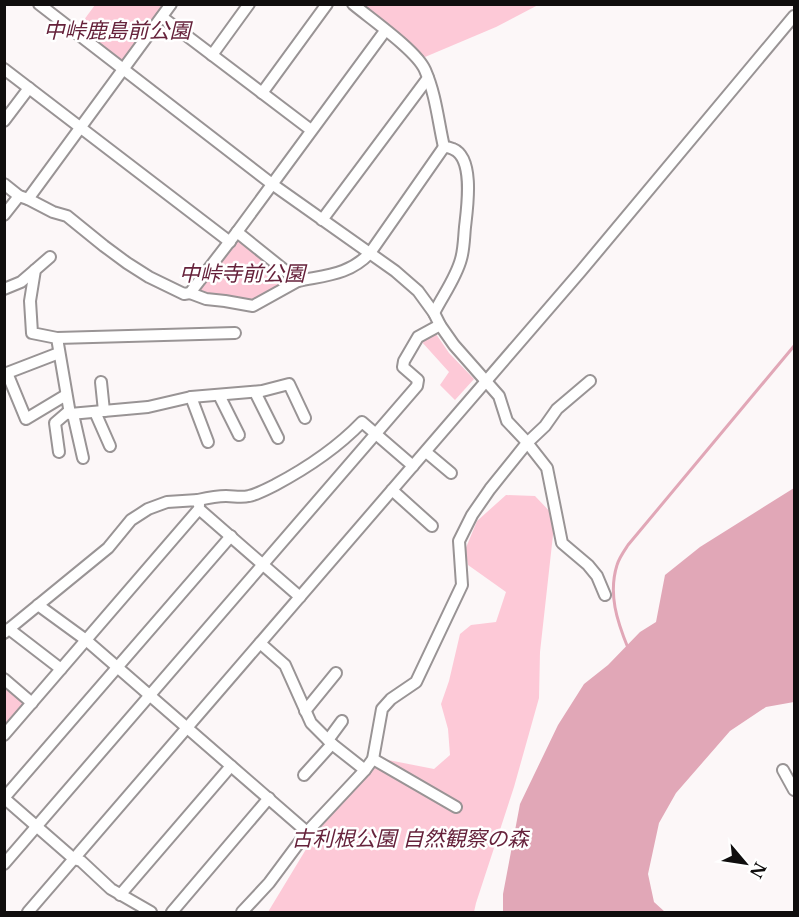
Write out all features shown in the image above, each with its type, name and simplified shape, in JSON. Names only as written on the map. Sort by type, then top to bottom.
[{"type":"street","points":[[39,4],[272,184],[408,281],[426,301],[454,345],[499,396],[507,421],[547,468],[562,543],[588,565],[597,576],[605,595]]},
{"type":"street","points":[[4,215],[24,197],[81,127],[171,4]]},
{"type":"street","points":[[212,55],[249,4]]},
{"type":"street","points":[[262,93],[327,4]]},
{"type":"street","points":[[4,184],[53,212],[67,216],[112,252],[149,277],[184,294],[190,293],[206,300],[253,306],[298,281],[343,272],[362,262],[370,253],[444,147],[434,93],[418,59],[353,4]]},
{"type":"street","points":[[28,912],[589,262],[795,16]]},
{"type":"street","points":[[162,17],[311,130]]},
{"type":"street","points":[[190,293],[385,31]]},
{"type":"street","points":[[4,69],[230,242]]},
{"type":"street","points":[[321,220],[428,78]]},
{"type":"street","points":[[4,121],[29,88]]},
{"type":"street","points":[[434,313],[461,259],[469,178],[465,165],[456,150],[444,147]]},
{"type":"street","points":[[237,232],[298,281]]},
{"type":"street","points":[[4,289],[21,282],[50,257]]},
{"type":"street","points":[[35,270],[30,302],[32,333],[57,338],[235,333]]},
{"type":"street","points":[[4,864],[417,386],[418,380],[403,367],[404,362],[418,337],[440,325]]},
{"type":"street","points":[[57,338],[66,394],[83,458]]},
{"type":"street","points":[[59,353],[7,373],[26,418],[66,394]]},
{"type":"street","points":[[242,912],[269,883],[307,832],[373,759],[382,709],[391,699],[416,681],[462,585],[459,541],[472,515],[527,443],[545,426],[558,409],[590,381]]},
{"type":"street","points":[[101,382],[100,412],[110,446]]},
{"type":"street","points":[[59,452],[55,423],[71,412],[100,412],[148,407],[191,397],[255,392],[289,384],[305,418]]},
{"type":"street","points":[[255,392],[278,438]]},
{"type":"street","points":[[219,394],[239,435]]},
{"type":"street","points":[[191,397],[208,442]]},
{"type":"street","points":[[61,669],[7,631],[108,548],[131,520],[148,510],[167,502],[198,504],[223,496],[250,496],[296,474],[327,453],[362,422],[413,466]]},
{"type":"street","points":[[426,452],[450,473]]},
{"type":"street","points":[[392,490],[432,526]]},
{"type":"street","points":[[198,504],[300,597]]},
{"type":"street","points":[[4,735],[198,504]]},
{"type":"street","points":[[151,912],[111,889],[81,861],[74,859],[4,798],[231,536]]},
{"type":"street","points":[[38,605],[86,640],[307,832]]},
{"type":"street","points":[[260,643],[285,665],[311,723],[330,742],[365,770]]},
{"type":"street","points":[[305,711],[336,673]]},
{"type":"street","points":[[4,679],[32,703]]},
{"type":"street","points":[[304,775],[330,742],[342,721]]},
{"type":"street","points":[[373,759],[456,807]]},
{"type":"street","points":[[120,895],[231,766]]},
{"type":"street","points":[[783,770],[795,790]]},
{"type":"street","points":[[172,912],[269,798]]},
{"type":"green space","name":"中峠鹿島前公園","points":[[95,5],[171,5],[124,69],[75,32]]},
{"type":"green space","points":[[359,5],[538,5],[496,27],[425,57],[409,48]]},
{"type":"green space","name":"中峠寺前公園","points":[[237,232],[298,281],[253,306],[190,293]]},
{"type":"green space","points":[[436,334],[449,353],[474,379],[455,400],[440,385],[449,372],[421,341]]},
{"type":"green space","name":"古利根公園 自然観察の森","points":[[506,495],[535,496],[555,517],[540,652],[539,698],[514,787],[474,912],[268,912],[311,841],[378,758],[434,769],[450,755],[448,729],[441,704],[460,634],[471,625],[496,622],[506,592],[468,565],[465,550],[477,521]]},
{"type":"green space","points":[[5,679],[32,703],[5,735]]},
{"type":"shaded area","points":[[794,488],[794,702],[766,707],[730,731],[676,793],[659,823],[648,874],[654,902],[665,912],[503,912],[503,894],[520,804],[558,725],[584,684],[608,665],[640,632],[656,622],[665,575],[700,547]]},
{"type":"waterway","points":[[628,648],[617,618],[613,586],[620,557],[794,346]]}]
